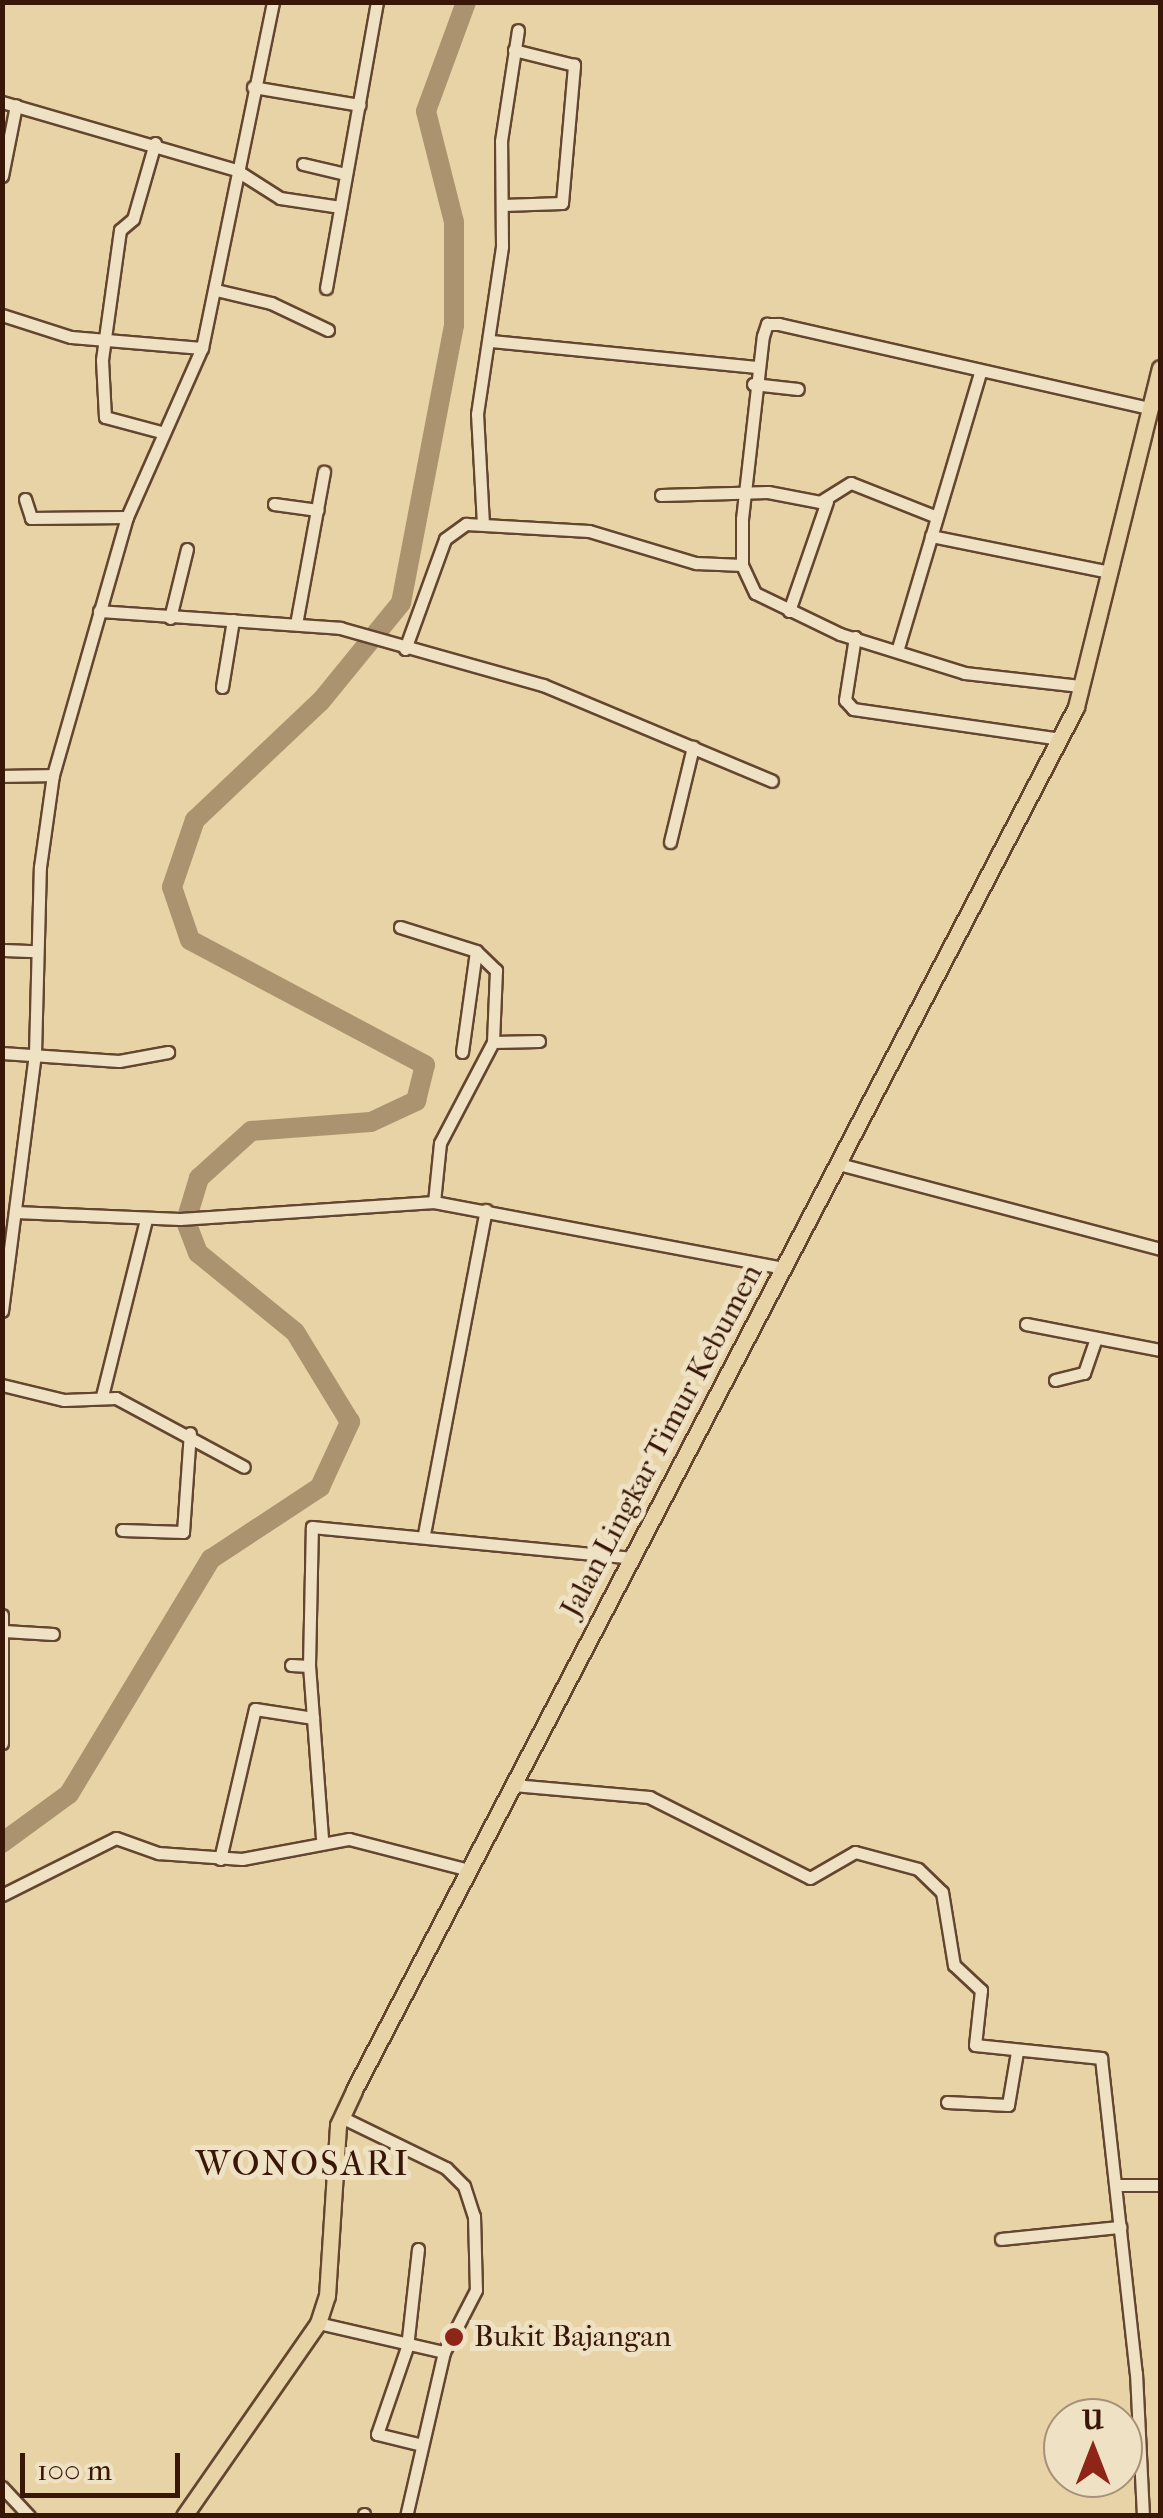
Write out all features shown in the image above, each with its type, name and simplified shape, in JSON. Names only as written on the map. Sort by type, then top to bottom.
[{"type":"main road","name":"Jalan Lingkar Timur Kebumen","points":[[184,2516],[318,2323],[341,2117],[465,1869],[633,1558],[1061,739],[1080,686],[1153,415],[1160,368]]},
{"type":"street","points":[[2,1312],[11,1209],[35,1054],[36,951],[53,775],[127,517],[160,432],[202,348],[273,2]]},
{"type":"street","points":[[326,288],[377,2]]},
{"type":"street","points":[[483,524],[477,418],[491,341],[503,206],[503,123],[518,30]]},
{"type":"street","points":[[503,206],[562,203],[574,65],[514,50]]},
{"type":"street","points":[[253,87],[359,104]]},
{"type":"street","points":[[2,176],[9,104],[155,143],[236,170],[280,198],[340,207]]},
{"type":"street","points":[[155,143],[133,219],[120,230],[104,337],[104,417],[160,432]]},
{"type":"street","points":[[302,164],[344,174]]},
{"type":"street","points":[[216,290],[274,304],[328,330]]},
{"type":"street","points":[[2,316],[71,336],[202,348]]},
{"type":"street","points":[[1080,686],[981,678],[855,637],[789,612],[755,593],[742,564],[744,496],[754,384],[767,324],[1153,415]]},
{"type":"street","points":[[491,341],[757,367]]},
{"type":"street","points":[[898,648],[980,373]]},
{"type":"street","points":[[754,384],[798,389]]},
{"type":"street","points":[[296,624],[324,472]]},
{"type":"street","points":[[789,612],[826,501],[850,484],[936,516]]},
{"type":"street","points":[[661,496],[826,501]]},
{"type":"street","points":[[25,500],[31,518],[127,517]]},
{"type":"street","points":[[274,504],[318,510]]},
{"type":"street","points":[[401,648],[445,539],[458,527],[483,524],[590,531],[696,564],[742,564]]},
{"type":"street","points":[[931,536],[1110,572]]},
{"type":"street","points":[[170,618],[187,549]]},
{"type":"street","points":[[99,611],[340,628],[543,685],[772,782]]},
{"type":"street","points":[[222,687],[233,620]]},
{"type":"street","points":[[855,637],[845,700],[853,709],[1061,739]]},
{"type":"street","points":[[670,842],[693,747]]},
{"type":"street","points":[[2,776],[53,775]]},
{"type":"street","points":[[400,928],[476,951],[496,970],[493,1042],[440,1143],[434,1202]]},
{"type":"street","points":[[2,950],[36,951]]},
{"type":"street","points":[[462,1052],[476,951]]},
{"type":"street","points":[[493,1042],[540,1041]]},
{"type":"street","points":[[2,1053],[119,1060],[168,1052]]},
{"type":"street","points":[[838,1164],[1160,1249]]},
{"type":"street","points":[[11,1209],[146,1219],[434,1202],[782,1268]]},
{"type":"street","points":[[424,1534],[486,1210]]},
{"type":"street","points":[[102,1396],[146,1219]]},
{"type":"street","points":[[1026,1324],[1160,1350]]},
{"type":"street","points":[[1056,1380],[1084,1374],[1096,1338]]},
{"type":"street","points":[[2,1385],[64,1400],[102,1396],[190,1433],[244,1467]]},
{"type":"street","points":[[122,1530],[183,1532],[190,1433]]},
{"type":"street","points":[[322,1838],[309,1666],[312,1527],[424,1534],[633,1558]]},
{"type":"street","points":[[2,1616],[2,1743]]},
{"type":"street","points":[[4,1631],[53,1634]]},
{"type":"street","points":[[290,1665],[309,1666]]},
{"type":"street","points":[[220,1858],[255,1709],[313,1718]]},
{"type":"street","points":[[512,1785],[649,1797],[810,1878],[855,1852],[918,1869],[942,1892],[954,1965],[981,1990],[972,2042],[1017,2052],[1093,2054],[1106,2065],[1143,2516]]},
{"type":"street","points":[[2,1895],[116,1838],[158,1853],[220,1858],[266,1856],[322,1838],[375,1842],[465,1869]]},
{"type":"street","points":[[946,2102],[1008,2105],[1017,2052]]},
{"type":"street","points":[[341,2117],[431,2158],[471,2200],[476,2290],[444,2352],[406,2516]]},
{"type":"street","points":[[1116,2185],[1160,2185]]},
{"type":"street","points":[[1001,2239],[1120,2227]]},
{"type":"street","points":[[418,2249],[408,2347],[377,2434],[422,2445]]},
{"type":"street","points":[[318,2323],[408,2347],[444,2352]]},
{"type":"street","points":[[2,2487],[25,2514]]},
{"type":"waterway","points":[[2,1843],[69,1794],[211,1559],[320,1487],[350,1422],[295,1332],[198,1253],[186,1221],[199,1178],[251,1131],[371,1122],[416,1101],[425,1065],[190,940],[172,887],[195,820],[321,701],[401,603],[454,325],[454,222],[426,111],[466,2]]},
{"type":"place","name":"Bukit Bajangan","points":[[454,2337]]},
{"type":"district","name":"WONOSARI","points":[[303,2164]]}]
